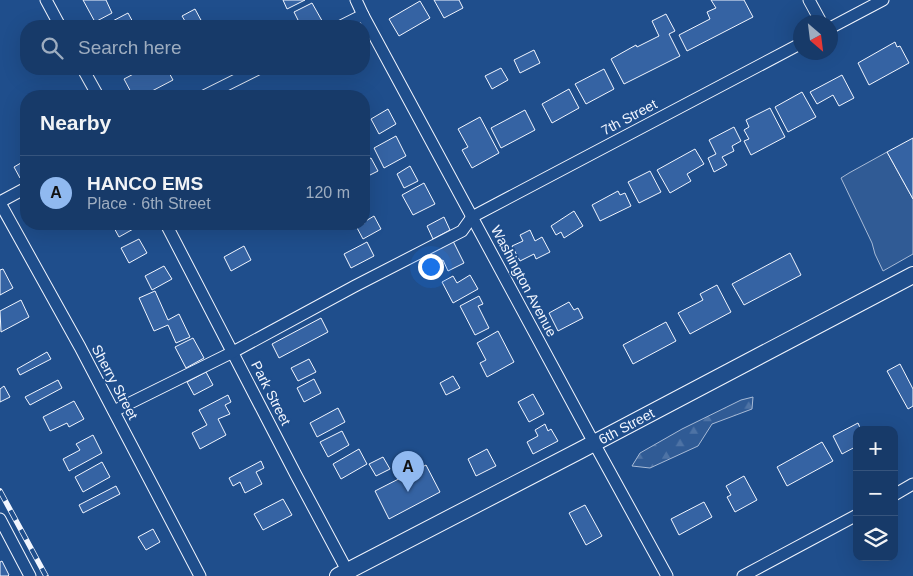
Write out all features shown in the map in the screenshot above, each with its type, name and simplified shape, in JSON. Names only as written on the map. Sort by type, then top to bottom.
[{"type":"street","points":[[46,0],[57,20]]},
{"type":"street","name":"Washington Avenue","points":[[356,0],[366,20]]},
{"type":"street","points":[[809,0],[817,15]]},
{"type":"street","points":[[838,24],[883,0]]},
{"type":"street","points":[[353,20],[363,15]]},
{"type":"street","name":"Washington Avenue","points":[[370,28],[666,576]]},
{"type":"street","name":"7th Street","points":[[114,411],[233,352],[462,231],[472,217],[793,48]]},
{"type":"street","points":[[86,75],[95,90]]},
{"type":"street","points":[[216,90],[246,75]]},
{"type":"street","points":[[0,202],[20,191]]},
{"type":"street","name":"Sherry Street","points":[[0,202],[75,338],[200,576]]},
{"type":"street","name":"Park Street","points":[[169,230],[291,467],[341,558],[345,574]]},
{"type":"street","name":"6th Street","points":[[345,574],[913,275]]},
{"type":"street","points":[[898,492],[913,484]]},
{"type":"street","points":[[743,576],[855,516]]},
{"type":"street","points":[[0,519],[30,576]]},
{"type":"green space","points":[[753,397],[752,409],[712,424],[698,446],[650,468],[632,466],[640,453],[682,429],[741,400]]},
{"type":"shaded area","points":[[887,152],[913,199],[913,254],[883,271],[841,178]]},
{"type":"building","points":[[83,0],[106,0],[112,13],[99,20],[94,20]]},
{"type":"building","points":[[283,0],[305,0],[287,9]]},
{"type":"building","points":[[434,0],[459,0],[463,8],[444,18]]},
{"type":"building","points":[[711,0],[744,0],[753,17],[687,51],[679,35],[710,19],[707,12],[716,8]]},
{"type":"building","points":[[420,1],[430,18],[399,36],[389,19]]},
{"type":"building","points":[[312,3],[322,20],[298,20],[294,12]]},
{"type":"building","points":[[195,9],[201,20],[184,20],[182,16]]},
{"type":"building","points":[[128,13],[132,20],[115,20]]},
{"type":"building","points":[[666,14],[675,31],[669,34],[680,56],[624,84],[611,59],[636,45],[637,47],[659,36],[652,21]]},
{"type":"building","points":[[895,42],[897,47],[900,46],[909,63],[869,85],[858,63]]},
{"type":"building","points":[[534,50],[540,63],[520,73],[514,60]]},
{"type":"building","points":[[501,68],[508,80],[492,89],[485,76]]},
{"type":"building","points":[[604,69],[614,89],[586,104],[575,84]]},
{"type":"building","points":[[132,75],[170,75],[173,80],[154,90],[130,90],[124,79]]},
{"type":"building","points":[[842,75],[854,98],[839,106],[833,95],[817,104],[810,92]]},
{"type":"building","points":[[569,89],[579,108],[552,123],[542,104]]},
{"type":"building","points":[[802,92],[816,117],[788,132],[775,107]]},
{"type":"building","points":[[770,108],[785,137],[751,155],[744,141],[749,139],[744,130],[749,127],[746,120]]},
{"type":"building","points":[[388,109],[396,124],[379,134],[371,119]]},
{"type":"building","points":[[525,110],[535,130],[501,148],[491,128]]},
{"type":"building","points":[[480,117],[499,153],[472,168],[462,150],[468,147],[458,129]]},
{"type":"building","points":[[734,127],[741,141],[732,146],[734,151],[722,157],[727,165],[714,172],[708,158],[716,154],[709,140]]},
{"type":"building","points":[[396,136],[406,156],[384,168],[374,148]]},
{"type":"building","points":[[913,138],[913,199],[887,152]]},
{"type":"building","points":[[695,149],[704,164],[687,174],[691,181],[670,193],[657,170]]},
{"type":"building","points":[[370,158],[378,171],[370,175]]},
{"type":"building","points":[[20,164],[20,178],[14,167]]},
{"type":"building","points":[[410,166],[418,181],[404,188],[397,174]]},
{"type":"building","points":[[650,171],[661,192],[639,203],[628,182]]},
{"type":"building","points":[[424,183],[435,204],[413,215],[402,195]]},
{"type":"building","points":[[618,191],[620,195],[625,193],[631,206],[600,221],[592,205]]},
{"type":"building","points":[[574,211],[583,226],[564,238],[561,232],[556,235],[551,226]]},
{"type":"building","points":[[374,216],[381,229],[363,239],[358,230],[370,230],[370,218]]},
{"type":"building","points":[[444,217],[450,230],[433,239],[427,226]]},
{"type":"building","points":[[115,230],[131,230],[119,237]]},
{"type":"building","points":[[530,230],[535,241],[542,237],[550,252],[536,259],[534,254],[520,261],[512,246],[523,241],[520,235]]},
{"type":"building","points":[[139,239],[147,253],[129,263],[121,248]]},
{"type":"building","points":[[453,241],[464,263],[448,271],[443,260],[429,268],[423,257]]},
{"type":"building","points":[[367,242],[374,256],[351,268],[344,254]]},
{"type":"building","points":[[244,246],[251,260],[231,271],[224,257]]},
{"type":"building","points":[[790,253],[801,275],[744,305],[732,284]]},
{"type":"building","points":[[164,266],[172,279],[152,290],[145,276]]},
{"type":"building","points":[[3,269],[13,288],[0,295],[0,270]]},
{"type":"building","points":[[470,275],[478,289],[453,303],[442,282],[453,276],[457,283]]},
{"type":"building","points":[[717,285],[731,312],[690,334],[678,313],[703,300],[700,294]]},
{"type":"building","points":[[155,291],[168,320],[179,314],[190,337],[176,343],[168,325],[154,331],[139,298]]},
{"type":"building","points":[[479,296],[483,304],[478,306],[489,328],[475,335],[460,306]]},
{"type":"building","points":[[21,300],[29,317],[1,332],[0,311]]},
{"type":"building","points":[[569,302],[574,310],[578,308],[583,318],[558,331],[549,313]]},
{"type":"building","points":[[321,318],[328,332],[279,358],[272,344]]},
{"type":"building","points":[[666,322],[676,341],[633,364],[623,345]]},
{"type":"building","points":[[498,331],[514,362],[487,377],[480,363],[486,360],[477,343]]},
{"type":"building","points":[[193,338],[204,358],[186,368],[175,347]]},
{"type":"building","points":[[47,352],[51,359],[20,375],[17,369]]},
{"type":"building","points":[[309,359],[316,372],[298,381],[291,368]]},
{"type":"building","points":[[900,364],[913,389],[913,406],[908,409],[887,371]]},
{"type":"building","points":[[206,372],[213,385],[194,395],[187,382]]},
{"type":"building","points":[[453,376],[460,388],[446,395],[440,383]]},
{"type":"building","points":[[314,379],[321,393],[304,402],[297,388]]},
{"type":"building","points":[[58,380],[62,388],[30,405],[25,397]]},
{"type":"building","points":[[4,386],[10,397],[0,402],[0,389]]},
{"type":"building","points":[[533,394],[544,414],[529,422],[518,402]]},
{"type":"building","points":[[228,395],[231,402],[225,405],[230,414],[218,419],[226,435],[200,449],[192,433],[207,425],[199,410]]},
{"type":"building","points":[[74,401],[84,419],[69,427],[67,423],[50,431],[43,417]]},
{"type":"building","points":[[338,408],[345,422],[317,437],[310,423]]},
{"type":"building","points":[[858,423],[859,426],[853,426],[853,448],[842,454],[833,436]]},
{"type":"building","points":[[545,424],[548,431],[551,429],[558,441],[533,454],[527,442],[538,436],[535,430]]},
{"type":"building","points":[[342,431],[349,445],[328,457],[320,442]]},
{"type":"building","points":[[93,435],[102,453],[69,471],[63,459],[80,450],[76,444]]},
{"type":"building","points":[[822,442],[833,461],[787,486],[777,467]]},
{"type":"building","points":[[359,449],[367,464],[341,479],[333,464]]},
{"type":"building","points":[[487,449],[496,466],[476,476],[468,459]]},
{"type":"building","points":[[383,457],[390,469],[376,476],[369,464]]},
{"type":"building","points":[[261,461],[264,468],[256,472],[262,484],[245,493],[240,482],[233,486],[229,478]]},
{"type":"building","points":[[102,462],[110,477],[83,492],[75,477]]},
{"type":"building","points":[[426,465],[440,492],[389,519],[375,491]]},
{"type":"building","points":[[744,476],[757,500],[735,512],[727,497],[731,495],[726,486]]},
{"type":"building","points":[[116,486],[120,494],[83,513],[79,505]]},
{"type":"building","points":[[283,499],[292,515],[263,530],[254,514]]},
{"type":"building","points":[[704,502],[712,517],[679,535],[671,519]]},
{"type":"building","points":[[585,505],[602,536],[586,545],[569,513]]},
{"type":"building","points":[[153,529],[160,542],[146,550],[138,537]]},
{"type":"building","points":[[2,561],[8,576],[0,576],[0,562]]},
{"type":"railway","points":[[0,491],[46,576]]},
{"type":"place","name":"HANCO EMS","points":[[408,492]]}]
